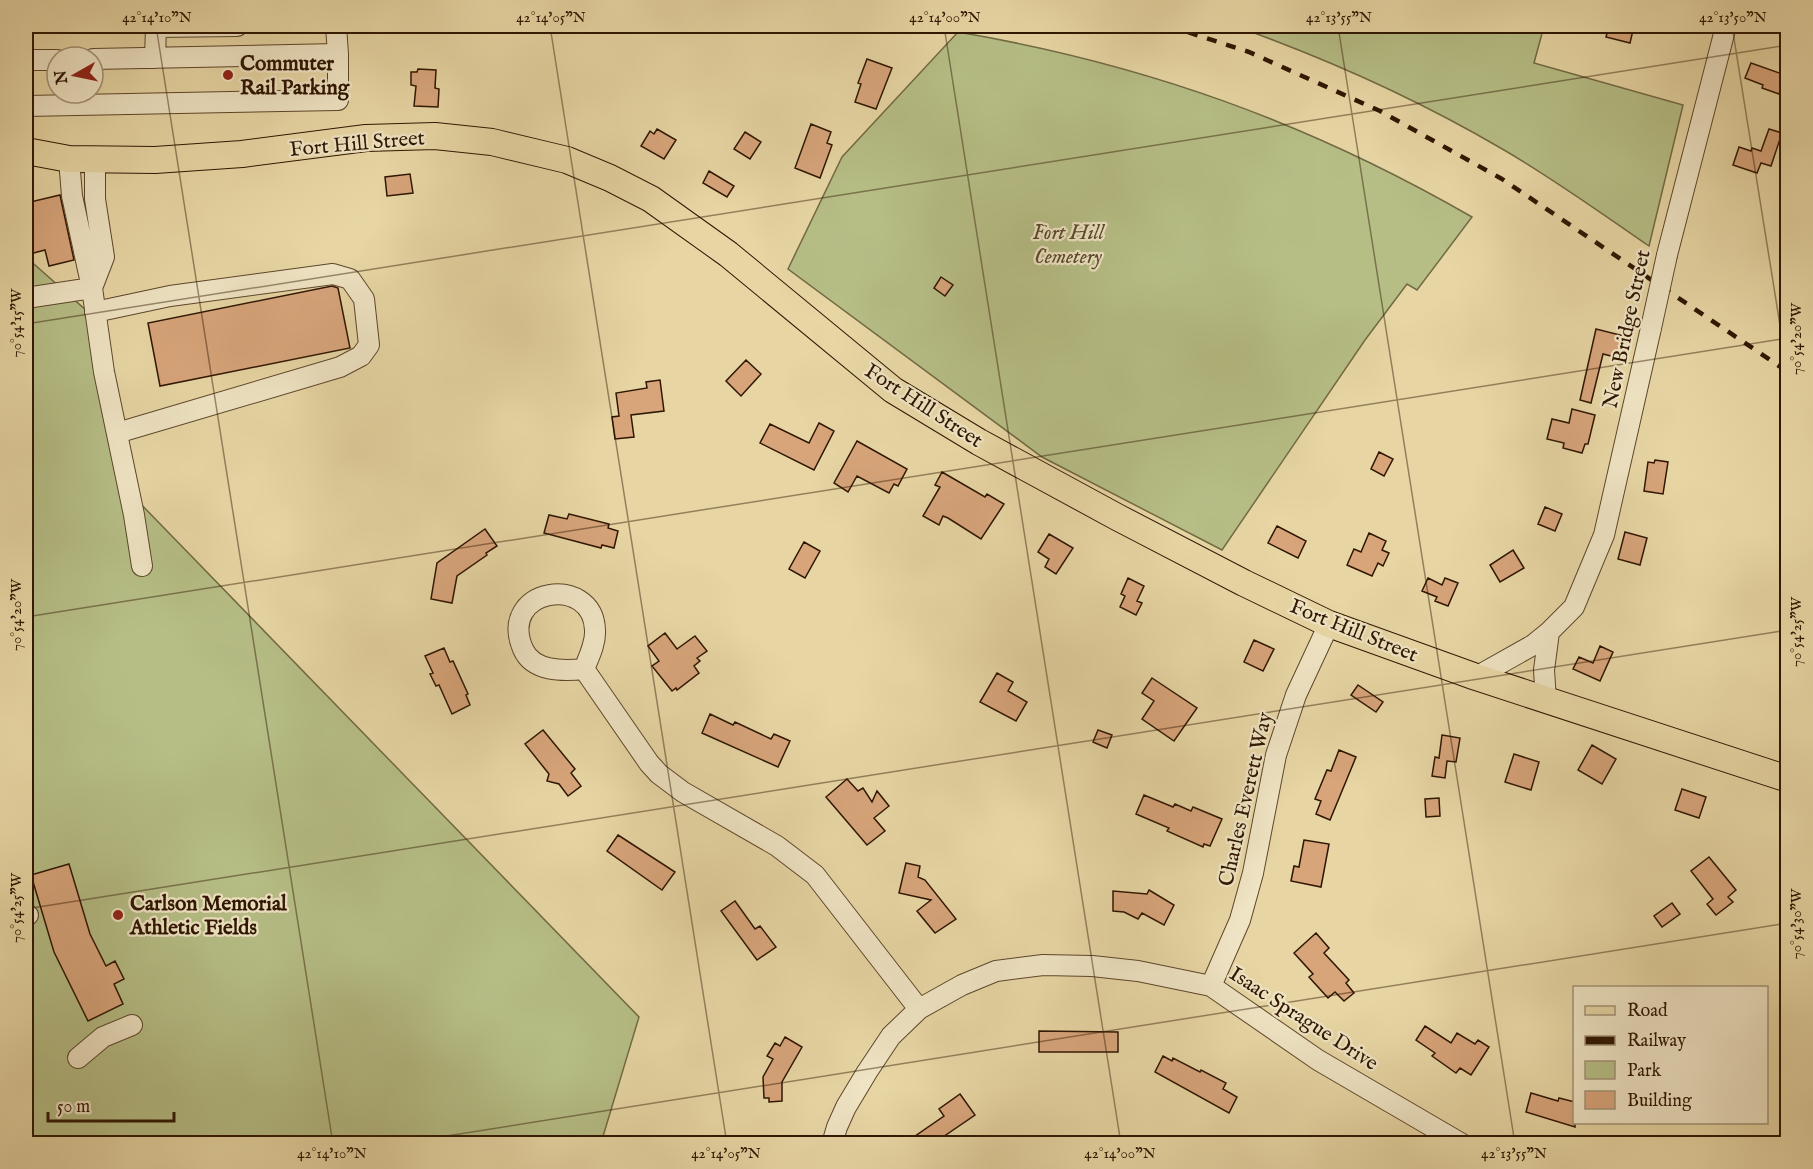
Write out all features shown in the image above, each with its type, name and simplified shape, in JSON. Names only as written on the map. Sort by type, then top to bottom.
[{"type":"main road","name":"Fort Hill Street","points":[[26,152],[69,159],[155,160],[242,154],[366,138],[435,136],[492,142],[567,160],[651,198],[728,254],[893,390],[979,442],[1244,583],[1329,624],[1476,677],[1788,779]]},
{"type":"street","points":[[207,26],[208,57]]},
{"type":"street","points":[[155,58],[156,27],[237,26]]},
{"type":"street","points":[[26,106],[338,100],[336,26]]},
{"type":"street","name":"New Bridge Street","points":[[1476,677],[1533,645],[1550,632],[1574,607],[1604,535],[1667,255],[1726,26]]},
{"type":"street","points":[[105,59],[338,54]]},
{"type":"street","points":[[26,60],[45,60]]},
{"type":"street","points":[[69,159],[72,196],[92,288],[104,372],[142,566]]},
{"type":"street","points":[[92,288],[104,257],[95,199],[95,160]]},
{"type":"street","points":[[95,312],[170,296],[333,274],[350,279],[364,299],[369,345],[361,356],[340,367],[117,433]]},
{"type":"street","points":[[26,298],[92,288]]},
{"type":"street","points":[[562,594],[581,600],[588,607],[595,627],[593,645],[584,669],[569,671],[547,668],[531,661],[527,656],[519,636],[520,619],[522,612],[536,599],[545,595],[562,594]]},
{"type":"street","name":"Charles Everett Way","points":[[1211,986],[1240,920],[1251,883],[1276,755],[1296,695],[1329,624]]},
{"type":"street","points":[[1546,701],[1544,670],[1550,632]]},
{"type":"street","points":[[584,669],[634,744],[659,774],[683,792],[777,846],[815,874],[848,920],[919,1009]]},
{"type":"street","name":"Isaac Sprague Drive","points":[[832,1143],[846,1107],[873,1062],[891,1036],[919,1009],[962,985],[996,971],[1043,966],[1092,966],[1138,971],[1211,986],[1318,1060],[1462,1143]]},
{"type":"street","points":[[78,1058],[103,1037],[132,1026]]},
{"type":"green space","points":[[1235,26],[1544,26],[1534,63],[1683,105],[1649,246],[1541,173],[1439,114],[1339,67]]},
{"type":"green space","name":"Fort Hill Cemetery","points":[[958,32],[1094,61],[1223,101],[1286,125],[1348,153],[1472,217],[1417,290],[1407,284],[1365,340],[1222,550],[1042,457],[788,269],[842,157]]},
{"type":"green space","points":[[26,257],[105,327],[132,495],[639,1017],[601,1143],[26,1143]]},
{"type":"building","points":[[1609,26],[1634,26],[1630,43],[1606,37]]},
{"type":"building","points":[[867,59],[892,68],[876,109],[855,102],[861,84],[858,83]]},
{"type":"building","points":[[1751,63],[1785,75],[1779,94],[1762,88],[1763,85],[1745,78]]},
{"type":"building","points":[[418,69],[436,70],[435,88],[439,89],[438,107],[414,106],[416,86],[411,85],[411,72],[417,72]]},
{"type":"building","points":[[811,124],[831,132],[827,143],[832,145],[820,178],[795,168]]},
{"type":"building","points":[[657,129],[676,140],[664,159],[641,146],[650,131],[654,134]]},
{"type":"building","points":[[1769,129],[1782,133],[1771,166],[1761,163],[1757,173],[1733,165],[1739,147],[1761,151]]},
{"type":"building","points":[[745,132],[761,142],[750,159],[734,149]]},
{"type":"building","points":[[709,171],[734,186],[727,197],[703,183]]},
{"type":"building","points":[[410,174],[413,193],[387,196],[385,177]]},
{"type":"building","points":[[60,195],[74,260],[49,266],[45,250],[26,255],[26,203]]},
{"type":"building","points":[[941,277],[953,285],[945,296],[934,288]]},
{"type":"building","points":[[332,286],[338,288],[350,348],[160,386],[148,323]]},
{"type":"building","points":[[1596,329],[1624,336],[1619,358],[1603,354],[1591,403],[1580,400]]},
{"type":"building","points":[[746,360],[761,374],[741,396],[726,381]]},
{"type":"building","points":[[660,380],[664,411],[631,415],[634,437],[615,439],[612,417],[619,416],[616,393],[647,388],[646,382]]},
{"type":"building","points":[[1572,409],[1595,415],[1588,444],[1585,444],[1582,453],[1563,448],[1564,443],[1547,439],[1552,419],[1569,423]]},
{"type":"building","points":[[819,423],[834,431],[814,470],[760,443],[770,424],[809,443]]},
{"type":"building","points":[[857,441],[907,469],[898,486],[894,484],[889,493],[857,476],[848,492],[834,483]]},
{"type":"building","points":[[1379,452],[1393,459],[1384,476],[1371,469]]},
{"type":"building","points":[[1655,460],[1668,462],[1663,494],[1644,491],[1648,462],[1654,463]]},
{"type":"building","points":[[942,472],[985,497],[987,494],[1004,504],[981,539],[943,516],[939,525],[923,516],[940,487],[935,485]]},
{"type":"building","points":[[1545,507],[1562,514],[1555,531],[1538,524]]},
{"type":"building","points":[[569,514],[609,524],[608,528],[618,531],[614,548],[602,545],[601,548],[544,533],[549,515],[567,519]]},
{"type":"building","points":[[1277,526],[1306,541],[1298,558],[1268,543]]},
{"type":"building","points":[[485,529],[497,546],[457,576],[452,603],[431,599],[437,563]]},
{"type":"building","points":[[1625,532],[1647,538],[1640,565],[1618,559]]},
{"type":"building","points":[[1369,533],[1386,541],[1382,550],[1389,553],[1383,566],[1378,563],[1372,576],[1347,565],[1354,549],[1361,552]]},
{"type":"building","points":[[1049,534],[1073,548],[1056,574],[1045,567],[1049,559],[1038,552]]},
{"type":"building","points":[[804,542],[820,551],[805,578],[789,569]]},
{"type":"building","points":[[1513,550],[1524,568],[1500,582],[1490,565]]},
{"type":"building","points":[[1128,578],[1144,586],[1137,601],[1142,603],[1136,615],[1120,607],[1125,596],[1121,594]]},
{"type":"building","points":[[1428,578],[1442,585],[1445,578],[1458,583],[1448,606],[1435,601],[1437,597],[1422,591]]},
{"type":"building","points":[[665,633],[677,649],[695,636],[707,651],[697,658],[700,661],[694,666],[699,673],[677,690],[676,688],[672,691],[652,666],[659,661],[648,646]]},
{"type":"building","points":[[1254,640],[1274,649],[1263,671],[1244,662]]},
{"type":"building","points":[[1600,646],[1613,652],[1600,681],[1573,669],[1579,657],[1593,663]]},
{"type":"building","points":[[444,648],[450,662],[453,661],[468,694],[466,695],[470,705],[452,714],[439,685],[436,686],[430,674],[433,673],[425,656]]},
{"type":"building","points":[[997,673],[1013,682],[1008,691],[1027,702],[1016,721],[980,702]]},
{"type":"building","points":[[1152,678],[1197,708],[1174,741],[1142,719],[1154,701],[1142,693]]},
{"type":"building","points":[[1358,685],[1383,702],[1376,712],[1351,695]]},
{"type":"building","points":[[710,714],[733,725],[735,722],[771,739],[774,734],[790,741],[778,767],[702,733]]},
{"type":"building","points":[[543,730],[575,769],[571,773],[581,786],[568,796],[559,784],[547,781],[549,774],[525,744]]},
{"type":"building","points":[[1098,730],[1112,735],[1107,748],[1093,742]]},
{"type":"building","points":[[1442,735],[1460,738],[1456,762],[1447,761],[1445,778],[1432,776],[1435,757],[1439,758]]},
{"type":"building","points":[[1592,745],[1616,759],[1602,784],[1578,770]]},
{"type":"building","points":[[1339,750],[1356,757],[1330,820],[1316,814],[1321,801],[1315,799],[1327,770],[1331,771]]},
{"type":"building","points":[[1514,754],[1539,762],[1531,790],[1505,782]]},
{"type":"building","points":[[847,779],[858,791],[863,788],[872,802],[877,791],[889,806],[874,818],[885,831],[867,845],[826,797]]},
{"type":"building","points":[[1682,789],[1706,797],[1699,818],[1675,810]]},
{"type":"building","points":[[1144,795],[1173,807],[1175,804],[1191,811],[1193,807],[1222,819],[1210,846],[1204,844],[1203,847],[1167,831],[1169,828],[1136,814]]},
{"type":"building","points":[[1439,798],[1440,816],[1426,817],[1425,799]]},
{"type":"building","points":[[618,835],[675,872],[662,890],[607,851]]},
{"type":"building","points":[[1304,840],[1329,844],[1321,887],[1291,881],[1294,866],[1299,867]]},
{"type":"building","points":[[1709,857],[1736,890],[1728,897],[1733,902],[1716,915],[1707,904],[1713,899],[1691,871]]},
{"type":"building","points":[[906,863],[920,866],[918,877],[925,880],[956,919],[935,933],[917,911],[931,900],[899,893]]},
{"type":"building","points":[[69,864],[90,934],[106,966],[115,961],[124,979],[114,984],[123,1004],[88,1021],[54,952],[31,875]]},
{"type":"building","points":[[1149,890],[1174,905],[1164,925],[1142,913],[1138,919],[1124,912],[1113,911],[1113,891],[1147,894]]},
{"type":"building","points":[[735,901],[755,929],[760,926],[776,947],[757,960],[721,911]]},
{"type":"building","points":[[1672,903],[1680,914],[1662,927],[1654,916]]},
{"type":"building","points":[[1316,933],[1329,948],[1324,953],[1349,980],[1346,983],[1354,993],[1344,1001],[1335,992],[1328,998],[1309,977],[1313,974],[1294,953]]},
{"type":"building","points":[[1425,1026],[1451,1043],[1457,1033],[1475,1044],[1478,1040],[1489,1047],[1471,1075],[1460,1068],[1456,1073],[1432,1056],[1435,1053],[1416,1040]]},
{"type":"building","points":[[1039,1031],[1118,1032],[1118,1052],[1039,1052]]},
{"type":"building","points":[[785,1037],[802,1047],[782,1082],[782,1101],[769,1102],[769,1098],[764,1098],[763,1077],[773,1059],[767,1056],[775,1043],[780,1046]]},
{"type":"building","points":[[1163,1056],[1172,1061],[1173,1058],[1200,1072],[1201,1070],[1226,1083],[1223,1089],[1237,1097],[1229,1113],[1155,1072]]},
{"type":"building","points":[[1531,1093],[1558,1101],[1559,1098],[1573,1102],[1575,1127],[1526,1112]]},
{"type":"building","points":[[960,1094],[975,1115],[934,1143],[905,1143],[944,1116],[939,1109]]},
{"type":"railway","points":[[1169,26],[1249,52],[1380,111],[1502,179],[1788,372]]},
{"type":"place","name":"Commuter Rail Parking","points":[[228,75]]},
{"type":"place","name":"Carlson Memorial Athletic Fields","points":[[118,915]]}]
